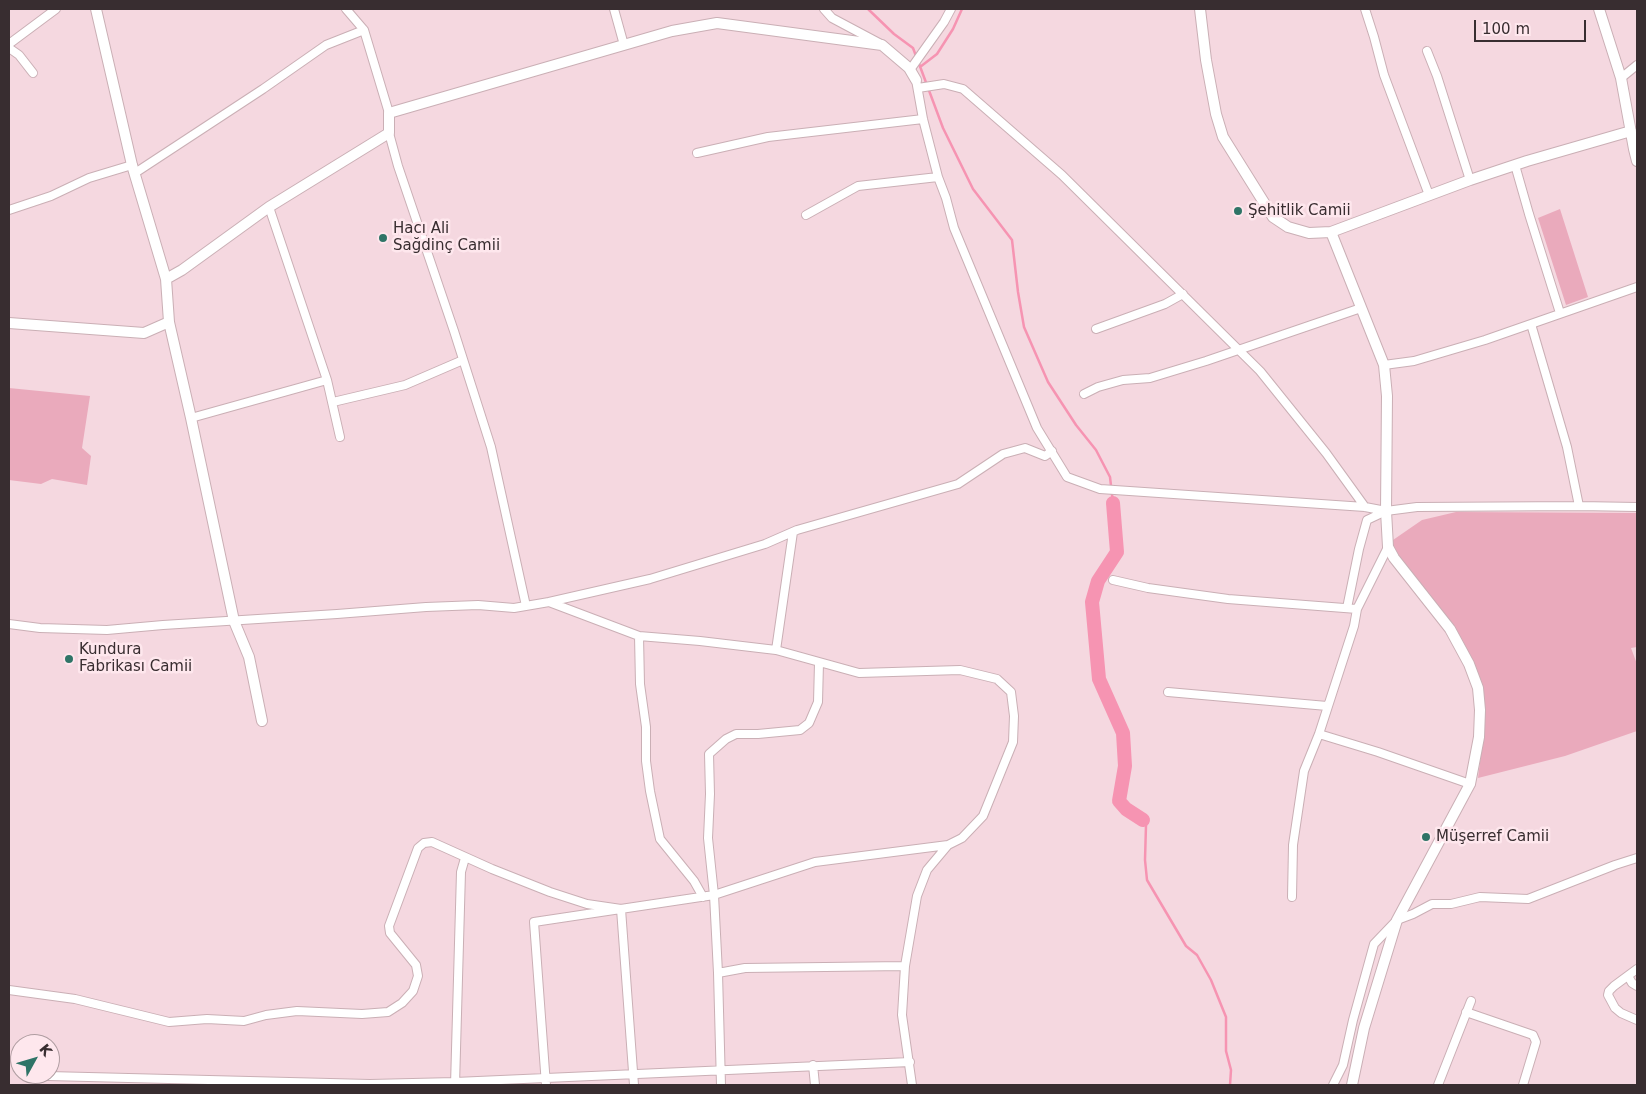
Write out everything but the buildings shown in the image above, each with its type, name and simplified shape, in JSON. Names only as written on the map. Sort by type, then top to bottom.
[{"type":"street","points":[[9,44],[56,9]]},
{"type":"street","points":[[96,9],[133,169],[166,279],[168,322],[191,418],[234,621],[249,658],[262,721]]},
{"type":"street","points":[[346,9],[364,30],[390,113],[389,133],[398,166],[491,447],[526,606]]},
{"type":"street","points":[[614,9],[624,45]]},
{"type":"street","points":[[824,9],[832,18],[882,45],[911,67],[919,85],[923,119],[954,228],[1037,428],[1067,477],[1100,489],[1365,507],[1386,511]]},
{"type":"street","points":[[911,67],[951,9]]},
{"type":"street","points":[[1200,9],[1206,60],[1216,114],[1223,137],[1273,216],[1288,227],[1309,233],[1331,232],[1470,180],[1631,131]]},
{"type":"street","points":[[1365,9],[1384,75],[1430,196]]},
{"type":"street","points":[[1599,9],[1621,78],[1637,161]]},
{"type":"street","points":[[390,113],[672,31],[717,23],[882,45]]},
{"type":"street","points":[[9,210],[50,196],[89,178],[133,169],[263,89],[326,45],[364,30]]},
{"type":"street","points":[[9,48],[19,55],[33,73]]},
{"type":"street","points":[[1427,51],[1437,76],[1470,180]]},
{"type":"street","points":[[1621,78],[1637,65]]},
{"type":"street","points":[[919,85],[944,84],[963,89],[1062,175],[1240,349],[1326,453],[1365,507]]},
{"type":"street","points":[[697,153],[768,137],[923,119]]},
{"type":"street","points":[[166,279],[182,270],[269,207],[389,133]]},
{"type":"street","points":[[1515,165],[1560,313]]},
{"type":"street","points":[[806,215],[858,186],[938,177]]},
{"type":"street","points":[[269,207],[327,380],[340,437]]},
{"type":"street","points":[[1331,232],[1384,365],[1387,396],[1386,511],[1388,547],[1394,558],[1450,629],[1469,664],[1478,688],[1480,710],[1479,737],[1470,784],[1397,920],[1364,1028],[1352,1085]]},
{"type":"street","points":[[1384,365],[1414,361],[1637,288]]},
{"type":"street","points":[[1096,329],[1165,304],[1183,294]]},
{"type":"street","points":[[1084,394],[1098,387],[1123,380],[1150,378],[1361,308]]},
{"type":"street","points":[[9,323],[144,333],[168,322]]},
{"type":"street","points":[[1531,324],[1567,447],[1579,506]]},
{"type":"street","points":[[333,402],[406,385],[463,360]]},
{"type":"street","points":[[191,418],[327,380]]},
{"type":"street","points":[[9,624],[40,628],[107,630],[426,607],[478,605],[514,608],[650,580],[766,544],[792,532],[958,484],[1003,454],[1025,448],[1045,456],[1052,451]]},
{"type":"street","points":[[1348,608],[1359,549],[1367,520],[1386,511],[1417,507],[1637,507]]},
{"type":"street","points":[[776,650],[792,532]]},
{"type":"street","points":[[1292,897],[1293,845],[1304,771],[1319,734],[1354,626],[1357,609],[1388,547]]},
{"type":"street","points":[[1113,580],[1148,588],[1228,599],[1357,609]]},
{"type":"street","points":[[546,1081],[534,922],[714,896],[815,862],[948,844],[962,838],[983,816],[1013,742],[1014,716],[1011,692],[997,679],[960,670],[859,673],[776,650],[639,636],[549,602]]},
{"type":"street","points":[[639,636],[640,684],[646,727],[647,768],[660,839],[694,881],[703,897]]},
{"type":"street","points":[[721,1085],[714,896],[708,838],[709,754],[726,739],[736,734],[800,730],[809,723],[818,702],[819,663]]},
{"type":"street","points":[[1168,692],[1327,706]]},
{"type":"street","points":[[1319,734],[1470,784]]},
{"type":"street","points":[[9,990],[75,1000],[168,1022],[207,1019],[244,1021],[266,1015],[297,1011],[362,1014],[388,1012],[402,1003],[413,991],[418,976],[416,965],[390,933],[388,926],[418,848],[424,843],[432,842],[550,892],[587,904],[621,909]]},
{"type":"street","points":[[912,1085],[902,1014],[905,966],[917,896],[927,870],[948,844]]},
{"type":"street","points":[[455,1084],[461,872],[466,858]]},
{"type":"street","points":[[1333,1085],[1343,1065],[1374,944],[1397,920],[1432,904],[1451,904],[1480,897],[1528,900],[1637,858]]},
{"type":"street","points":[[621,909],[634,1085]]},
{"type":"street","points":[[718,973],[745,968],[905,966]]},
{"type":"street","points":[[1637,969],[1609,991],[1608,998],[1621,1013],[1637,1020]]},
{"type":"street","points":[[1628,976],[1632,984],[1637,986]]},
{"type":"street","points":[[1438,1085],[1471,1001]]},
{"type":"street","points":[[1466,1012],[1533,1035],[1536,1042],[1523,1085]]},
{"type":"street","points":[[60,1076],[370,1084],[455,1084],[546,1081],[634,1074],[814,1065],[910,1062]]},
{"type":"street","points":[[814,1065],[814,1085]]},
{"type":"shaded area","points":[[1560,209],[1588,297],[1566,305],[1538,218]]},
{"type":"shaded area","points":[[9,388],[90,396],[82,448],[91,456],[87,485],[52,479],[41,484],[9,480]]},
{"type":"shaded area","points":[[1456,512],[1637,513],[1637,647],[1631,648],[1637,664],[1637,731],[1565,756],[1478,778],[1484,729],[1479,675],[1456,634],[1391,549],[1393,540],[1422,520]]},
{"type":"waterway","points":[[868,9],[894,34],[913,48],[916,56]]},
{"type":"waterway","points":[[920,67],[937,54],[953,29],[962,9]]},
{"type":"waterway","points":[[918,61],[943,128],[973,189],[1012,240],[1024,327],[1048,382],[1076,425],[1096,450],[1110,477],[1113,503]]},
{"type":"waterway","points":[[1113,503],[1117,552],[1098,581],[1092,602],[1099,679],[1123,733],[1125,766],[1119,801],[1126,809],[1143,820]]},
{"type":"waterway","points":[[1143,820],[1146,825],[1145,860],[1147,880],[1186,946],[1197,955],[1211,980],[1226,1017],[1226,1051],[1231,1070],[1230,1085]]},
{"type":"place","name":"Şehitlik Camii","points":[[1238,211]]},
{"type":"place","name":"Hacı Ali Sağdinç Camii","points":[[383,238]]},
{"type":"place","name":"Kundura Fabrikası Camii","points":[[69,659]]},
{"type":"place","name":"Müşerref Camii","points":[[1426,837]]}]
